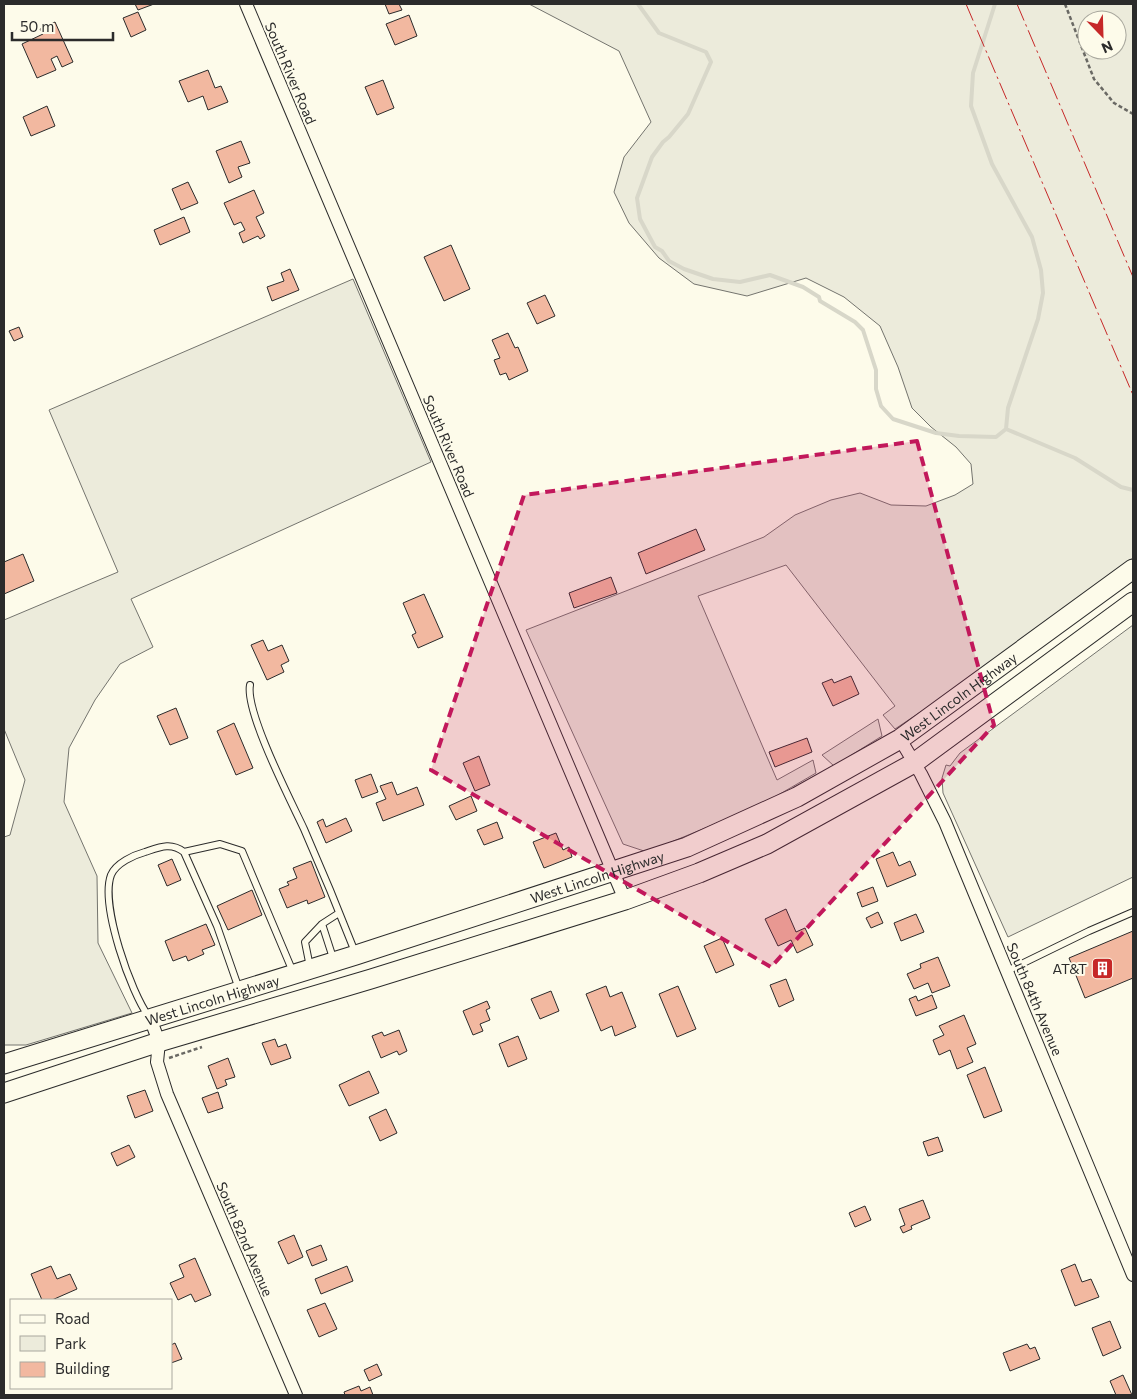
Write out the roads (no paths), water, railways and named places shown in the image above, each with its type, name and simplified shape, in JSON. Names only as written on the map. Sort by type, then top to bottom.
[{"type":"main road","name":"West Lincoln Highway","points":[[4,1064],[356,955],[613,872],[687,847],[754,818],[900,739],[1133,569]]},
{"type":"main road","name":"West Lincoln Highway","points":[[4,1092],[159,1042],[371,979],[625,900],[699,873],[767,844],[914,763],[1133,602]]},
{"type":"street","name":"South River Road","points":[[246,4],[625,900]]},
{"type":"street","name":"South 84th Avenue","points":[[900,739],[945,822],[1133,1275]]},
{"type":"street","points":[[150,1018],[159,1042]]},
{"type":"street","name":"South 82nd Avenue","points":[[159,1042],[157,1062],[168,1094],[296,1395]]},
{"type":"lane","points":[[250,685],[250,700],[274,765],[356,955]]},
{"type":"lane","points":[[184,852],[220,844],[242,851],[302,971]]},
{"type":"lane","points":[[150,1018],[138,1003],[113,925],[109,896],[112,874],[120,864],[140,853],[169,845],[177,846],[184,852],[217,926],[239,990]]},
{"type":"lane","points":[[1007,972],[1089,931],[1133,912]]},
{"type":"lane","points":[[302,971],[305,942],[322,924],[339,913]]},
{"type":"lane","points":[[322,924],[334,961]]},
{"type":"waterway","points":[[638,4],[659,33],[706,52],[711,62],[688,114],[652,157],[637,198],[640,219],[655,247],[662,251],[669,261],[684,269],[713,279],[740,282],[770,275],[803,287],[819,297],[820,301],[855,322],[863,330],[876,370],[876,389],[881,406],[893,419],[936,433],[959,436],[996,437],[1006,429]]},
{"type":"waterway","points":[[995,4],[973,73],[971,106],[992,164],[1032,237],[1041,270],[1043,293],[1038,319],[1008,408],[1006,429]]},
{"type":"waterway","points":[[1006,429],[1075,458],[1121,487],[1133,490]]},
{"type":"place","name":"AT&T","points":[[1103,968]]}]
